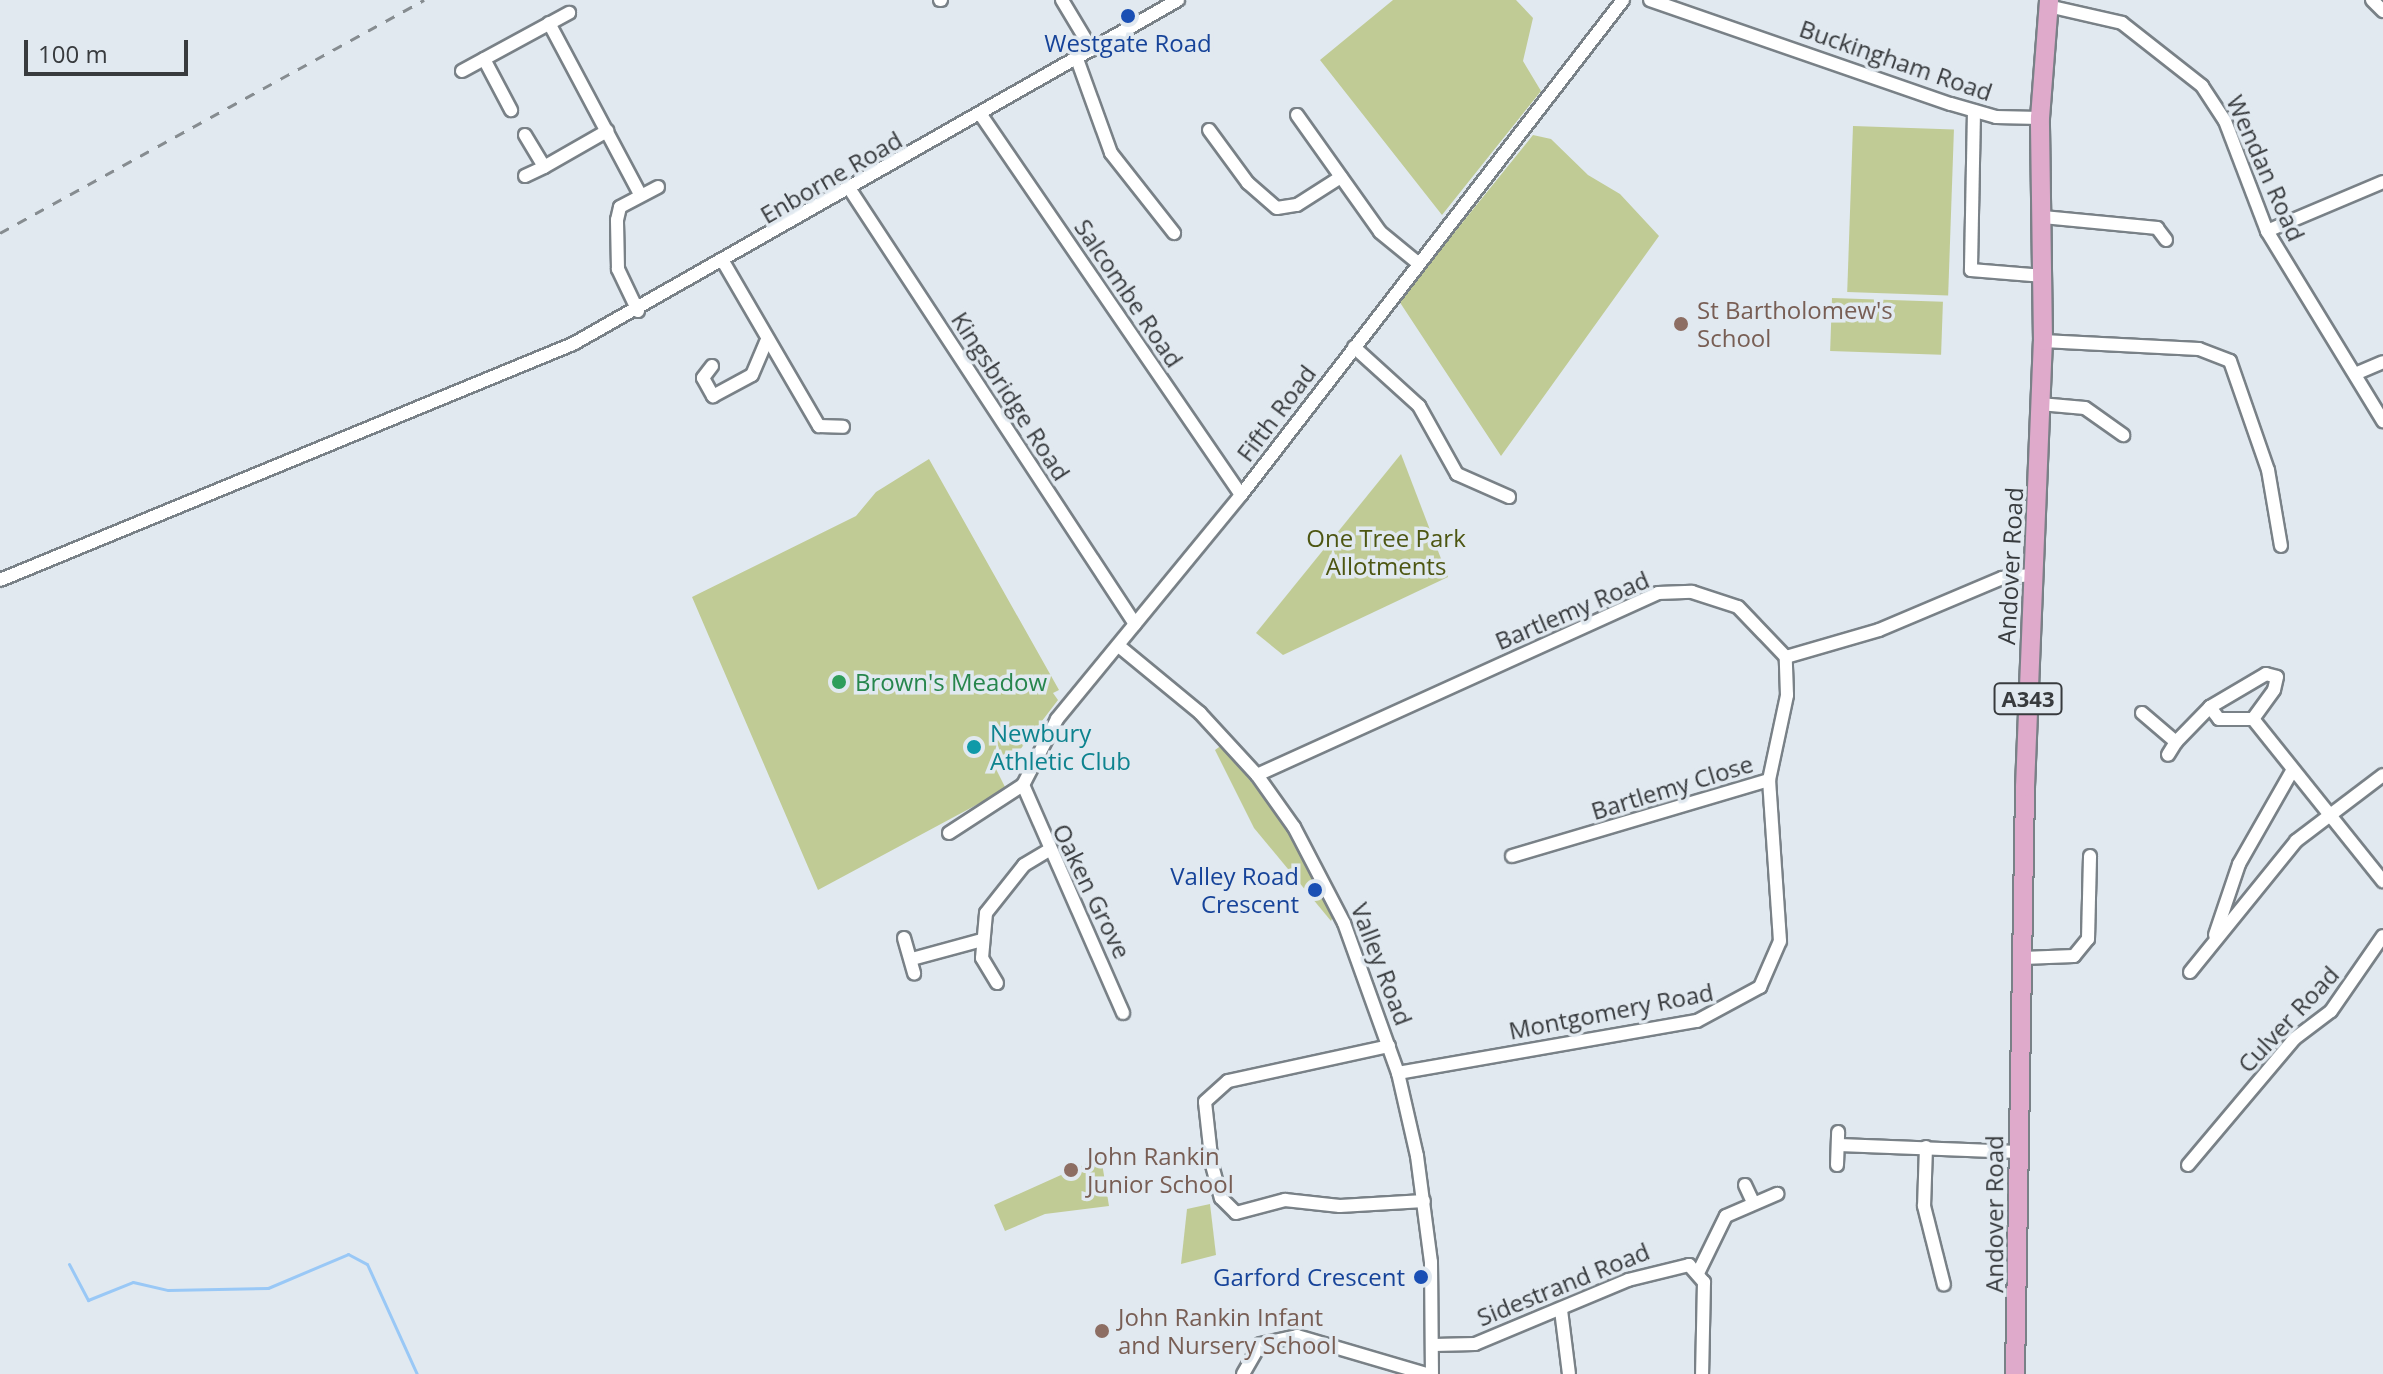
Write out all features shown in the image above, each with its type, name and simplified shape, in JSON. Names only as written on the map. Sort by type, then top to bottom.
[{"type":"main road","name":"Andover Road","points":[[2015,1374],[2033,575],[2043,341],[2040,118],[2049,3]]},
{"type":"street","points":[[1062,0],[1092,50]]},
{"type":"street","name":"Enborne Road","points":[[0,580],[498,376],[638,311],[1178,0]]},
{"type":"street","name":"Fifth Road","points":[[949,833],[1023,785],[1057,719],[1120,647],[1135,624],[1241,495],[1623,0]]},
{"type":"street","name":"Buckingham Road","points":[[1650,0],[1974,111],[2040,118]]},
{"type":"street","points":[[2372,0],[2383,11]]},
{"type":"street","name":"Wendan Road","points":[[2049,3],[2122,23],[2202,86],[2225,121],[2267,231],[2383,421]]},
{"type":"street","points":[[462,71],[569,13]]},
{"type":"street","points":[[549,23],[639,192]]},
{"type":"street","points":[[484,59],[511,110]]},
{"type":"street","points":[[1077,59],[1111,153],[1174,233]]},
{"type":"street","points":[[1974,111],[1971,270],[2044,276]]},
{"type":"street","name":"Salcombe Road","points":[[981,115],[1241,495]]},
{"type":"street","points":[[1297,115],[1380,232],[1419,264]]},
{"type":"street","points":[[1209,130],[1248,183],[1277,208],[1297,205],[1341,177]]},
{"type":"street","points":[[525,176],[607,131]]},
{"type":"street","points":[[525,135],[544,167]]},
{"type":"street","points":[[2267,231],[2383,182]]},
{"type":"street","points":[[638,311],[617,254],[620,207],[639,192],[658,187]]},
{"type":"street","name":"Kingsbridge Road","points":[[851,191],[1135,624]]},
{"type":"street","points":[[2043,217],[2157,228],[2171,221]]},
{"type":"street","points":[[2157,228],[2166,240]]},
{"type":"street","points":[[724,263],[766,342],[819,426],[843,427]]},
{"type":"street","points":[[2043,341],[2199,349],[2230,361],[2268,470],[2281,546]]},
{"type":"street","points":[[712,366],[703,378],[713,396],[752,375],[766,342]]},
{"type":"street","points":[[1354,347],[1419,406],[1457,474],[1491,493],[1509,497]]},
{"type":"street","points":[[2355,374],[2383,362]]},
{"type":"street","points":[[2040,404],[2085,408],[2123,435]]},
{"type":"street","points":[[1486,507],[1491,493]]},
{"type":"street","points":[[1786,657],[1879,630],[2002,578],[2033,575]]},
{"type":"street","name":"Bartlemy Road","points":[[1257,775],[1658,593],[1692,592],[1738,607],[1786,657]]},
{"type":"street","name":"Valley Road","points":[[1120,647],[1200,713],[1257,775],[1335,902],[1398,1073],[1424,1201],[1434,1345],[1429,1374]]},
{"type":"street","name":"Bartlemy Close","points":[[1512,856],[1769,780],[1787,695],[1786,657]]},
{"type":"street","points":[[2168,755],[2176,742],[2210,707],[2258,677],[2277,677],[2253,719]]},
{"type":"street","points":[[2210,707],[2219,719],[2253,719]]},
{"type":"street","points":[[2142,713],[2176,742]]},
{"type":"street","points":[[2253,719],[2383,881]]},
{"type":"street","points":[[2215,935],[2239,864],[2292,771]]},
{"type":"street","points":[[2190,972],[2215,935],[2328,812],[2383,775]]},
{"type":"street","name":"Montgomery Road","points":[[1398,1073],[1697,1021],[1760,987],[1780,941],[1769,780]]},
{"type":"street","name":"Oaken Grove","points":[[1023,785],[1047,851],[1123,1013]]},
{"type":"street","points":[[997,983],[982,958],[982,940],[998,891],[1047,851]]},
{"type":"street","points":[[2023,958],[2074,956],[2088,939],[2090,856]]},
{"type":"street","name":"Culver Road","points":[[2188,1165],[2294,1039],[2331,1011],[2383,936]]},
{"type":"street","points":[[904,938],[914,974]]},
{"type":"street","points":[[912,959],[982,940]]},
{"type":"street","points":[[1389,1046],[1228,1081],[1205,1102],[1212,1165],[1221,1198],[1236,1213],[1285,1200],[1340,1206],[1424,1201]]},
{"type":"street","points":[[1837,1165],[1838,1138],[2019,1152]]},
{"type":"street","points":[[1926,1147],[1924,1206],[1944,1285]]},
{"type":"street","points":[[1745,1185],[1752,1200]]},
{"type":"street","points":[[1702,1374],[1699,1271],[1726,1216],[1752,1200],[1777,1194]]},
{"type":"street","name":"Sidestrand Road","points":[[1434,1345],[1475,1344],[1671,1265],[1699,1271]]},
{"type":"street","points":[[1561,1310],[1569,1374]]},
{"type":"street","points":[[1243,1374],[1260,1344],[1297,1336],[1429,1374]]},
{"type":"green space","points":[[1393,0],[1516,0],[1533,18],[1523,61],[1541,91],[1442,215],[1320,60]]},
{"type":"green space","points":[[1853,126],[1954,130],[1948,295],[1847,292]]},
{"type":"green space","points":[[1533,135],[1551,139],[1588,175],[1620,194],[1659,236],[1501,456],[1399,301]]},
{"type":"green space","points":[[1832,298],[1943,302],[1941,355],[1830,351]]},
{"type":"green space","name":"One Tree Park Allotments","points":[[1401,454],[1448,577],[1283,655],[1256,633]]},
{"type":"green space","name":"Brown's Meadow","points":[[929,459],[1059,690],[1053,693],[1058,700],[1006,768],[995,767],[1006,789],[818,890],[692,597],[856,516],[876,492]]},
{"type":"green space","points":[[1222,745],[1288,828],[1334,914],[1331,921],[1254,828],[1215,750]]},
{"type":"green space","points":[[1101,1157],[1109,1206],[1045,1214],[1005,1231],[994,1205]]},
{"type":"green space","points":[[1210,1204],[1216,1255],[1181,1264],[1187,1209]]},
{"type":"waterway","points":[[69,1264],[88,1300],[133,1282],[168,1290],[268,1288],[348,1254],[367,1264],[417,1374]]},
{"type":"railway","points":[[0,233],[424,0]]},
{"type":"place","name":"Westgate Road","points":[[1128,16]]},
{"type":"place","name":"St Bartholomew's School","points":[[1681,324]]},
{"type":"place","name":"Brown's Meadow","points":[[839,682]]},
{"type":"place","name":"Newbury Athletic Club","points":[[974,747]]},
{"type":"place","name":"Valley Road Crescent","points":[[1315,890]]},
{"type":"place","name":"John Rankin Junior School","points":[[1071,1170]]},
{"type":"place","name":"Garford Crescent","points":[[1421,1277]]},
{"type":"place","name":"John Rankin Infant and Nursery School","points":[[1102,1331]]}]
